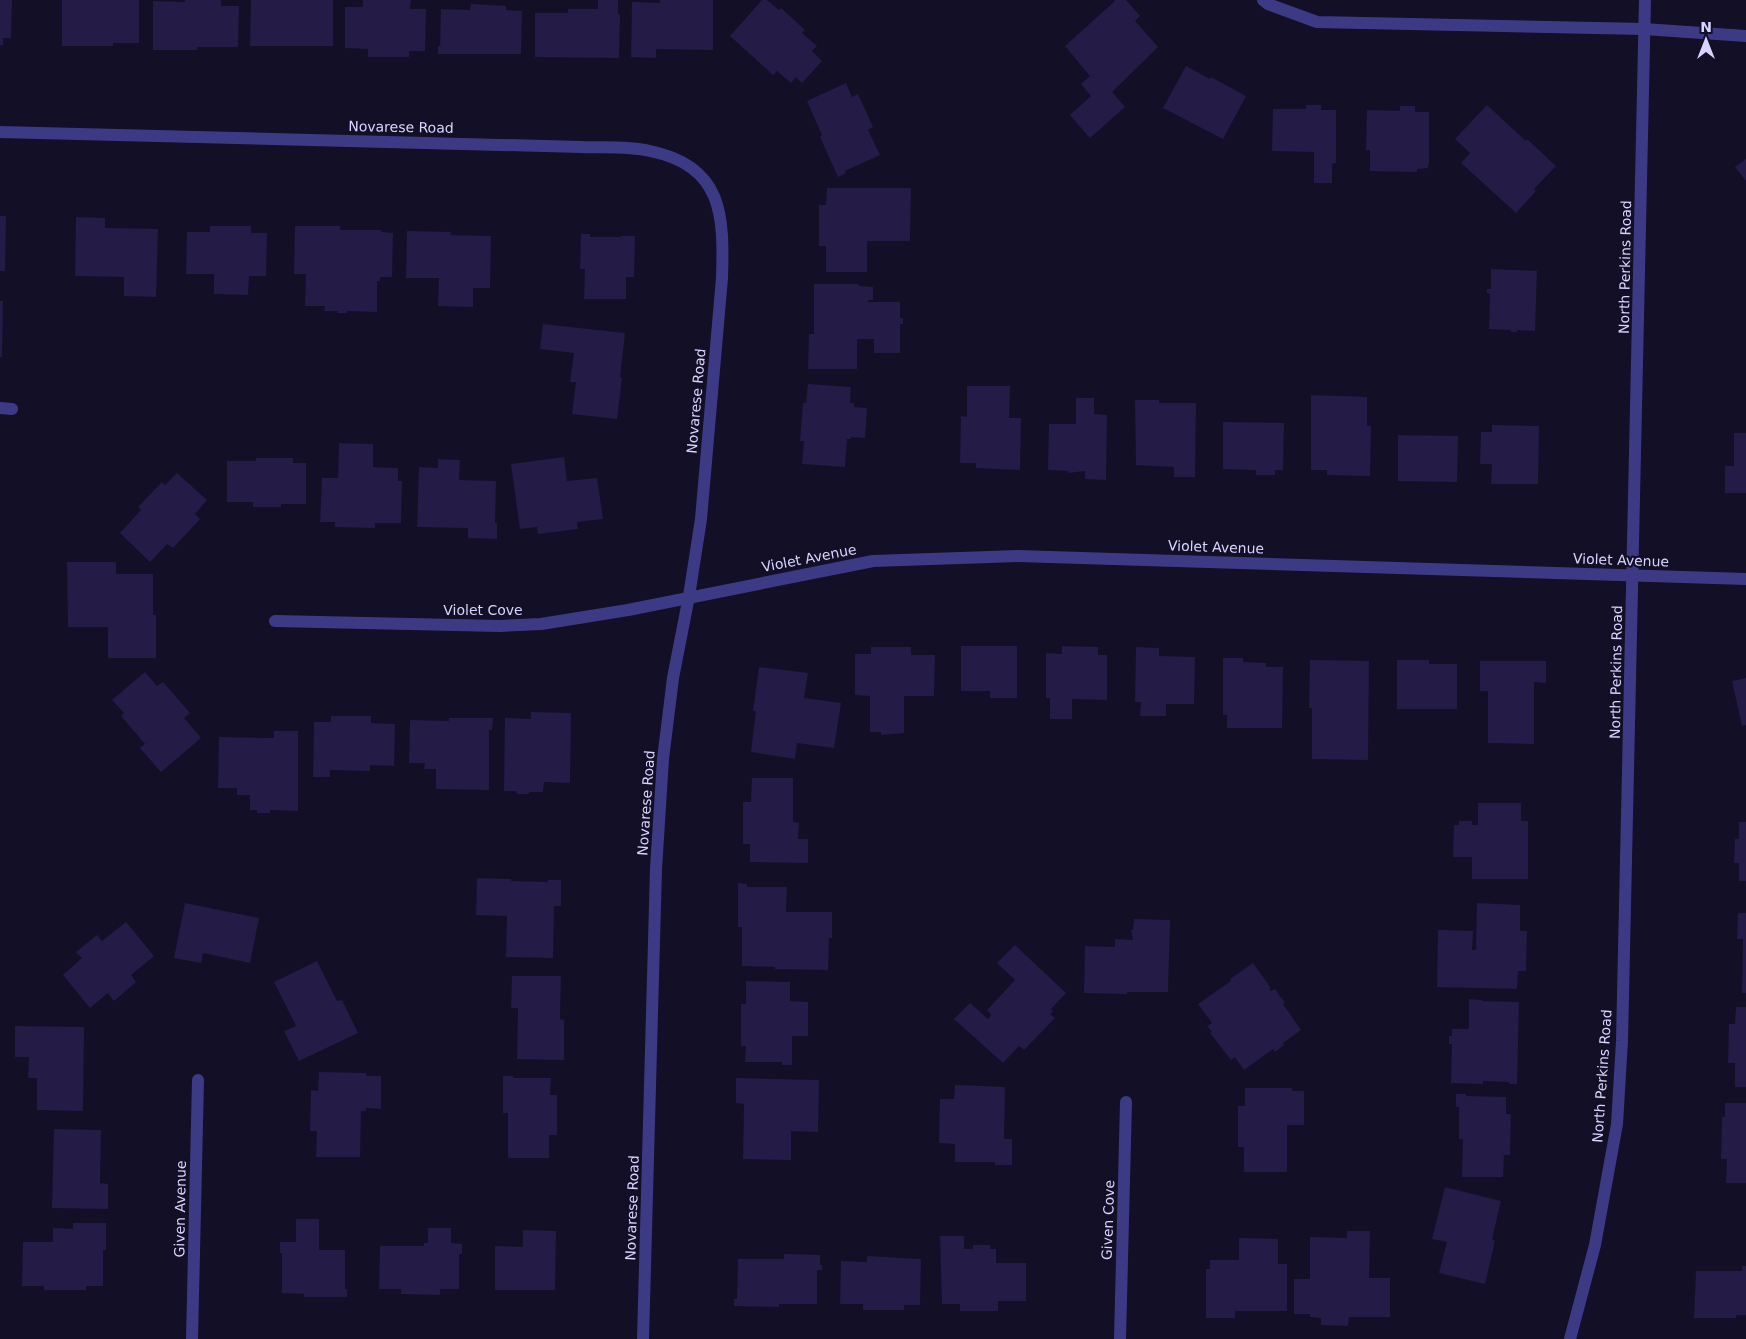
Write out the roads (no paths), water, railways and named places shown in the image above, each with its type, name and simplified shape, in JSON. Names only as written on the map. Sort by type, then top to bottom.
[{"type":"street","points":[[1263,0],[1268,4],[1317,22],[1644,29],[1746,36]]},
{"type":"street","name":"North Perkins Road","points":[[1570,1339],[1595,1245],[1617,1124],[1622,1041],[1645,0]]},
{"type":"street","name":"Novarese Road","points":[[0,132],[648,150],[686,164],[703,176],[714,194],[720,214],[723,244],[722,278],[701,519],[689,596],[673,678],[662,768],[656,869],[643,1339]]},
{"type":"street","name":"Violet Avenue","points":[[689,596],[873,561],[1018,556],[1746,579]]},
{"type":"street","name":"Violet Cove","points":[[275,621],[500,626],[541,624],[628,610],[689,596]]},
{"type":"street","name":"Given Avenue","points":[[192,1339],[198,1080]]},
{"type":"street","name":"Given Cove","points":[[1120,1339],[1126,1102]]}]
